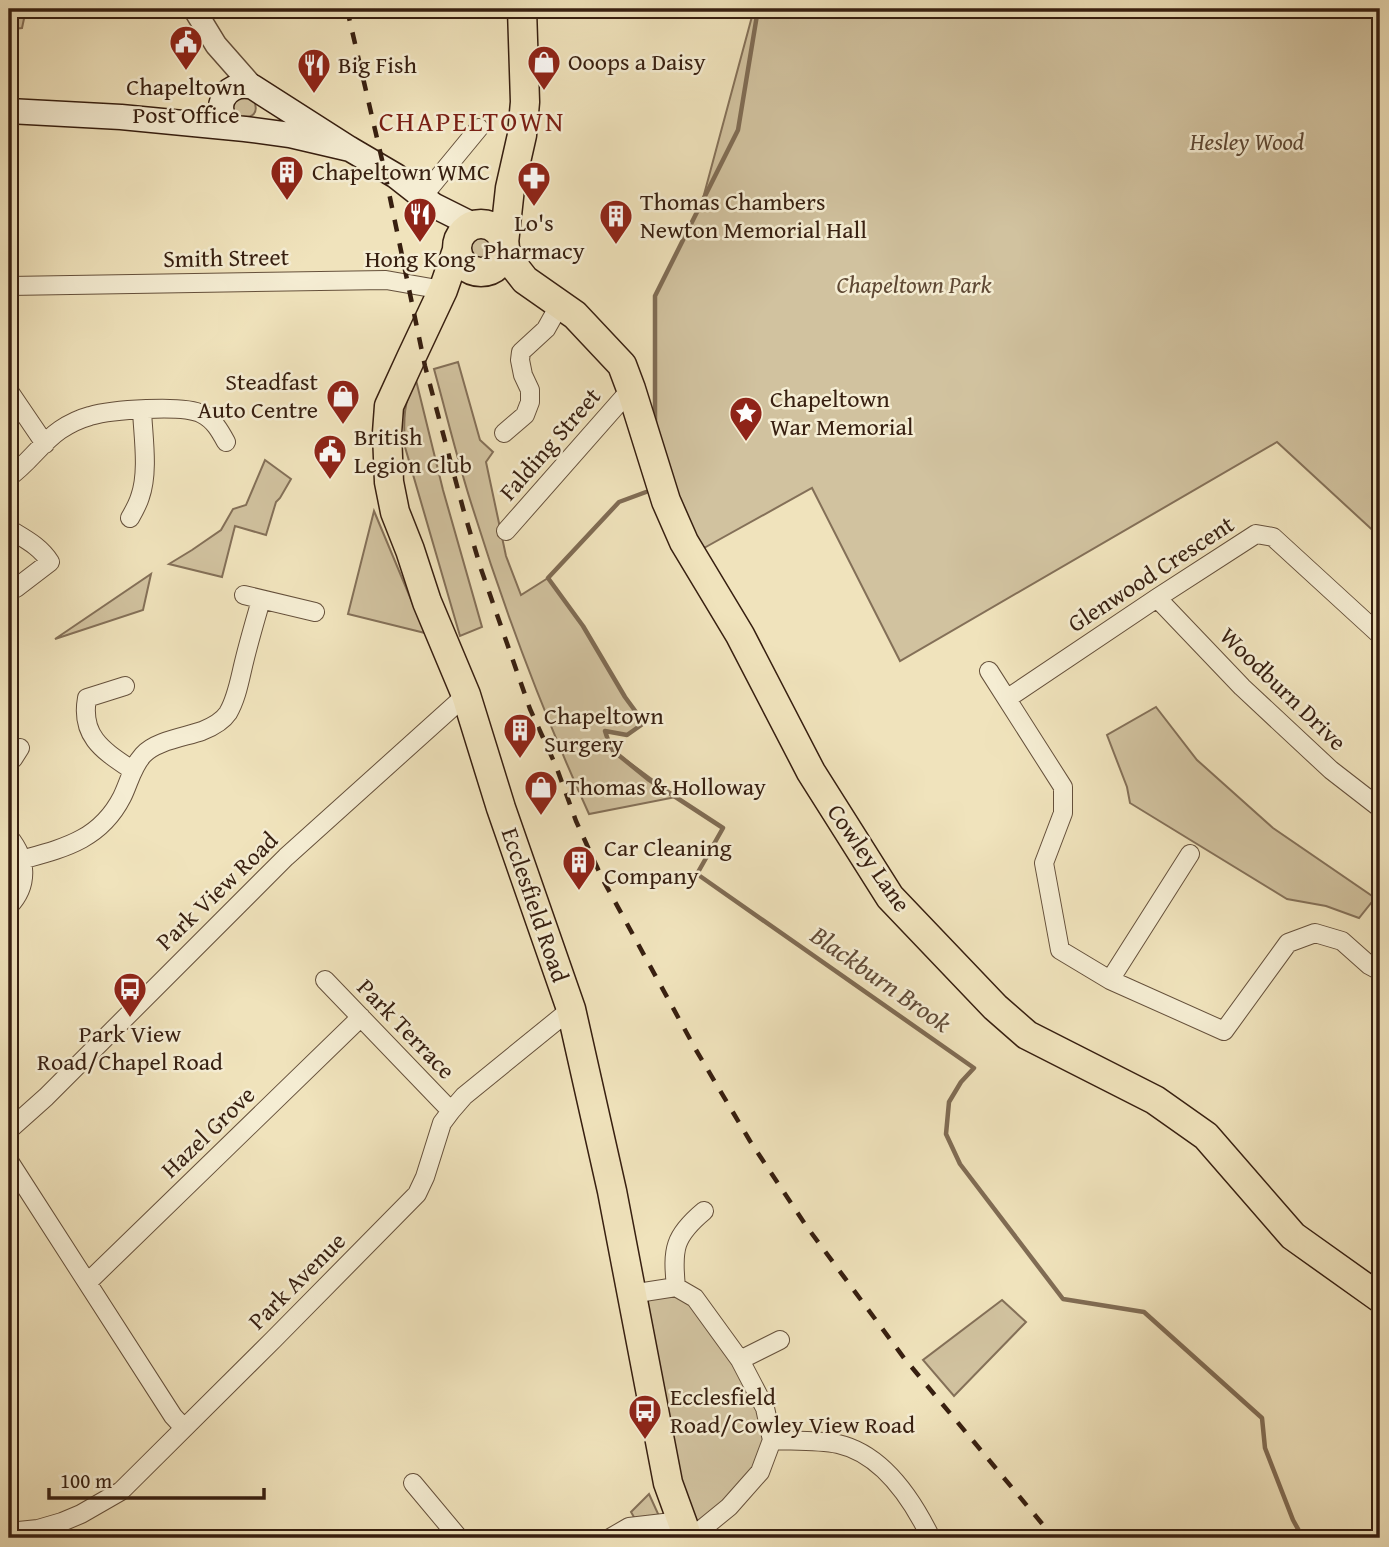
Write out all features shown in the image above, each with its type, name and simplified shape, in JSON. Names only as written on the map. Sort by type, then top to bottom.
[{"type":"main road","points":[[443,290],[492,269],[503,258],[510,188],[524,113],[522,9]]},
{"type":"main road","points":[[183,123],[203,122],[216,115],[232,88],[238,85],[256,89],[400,178],[467,235]]},
{"type":"main road","points":[[222,103],[224,117],[228,122],[241,128],[251,127],[262,118],[265,104],[256,89]]},
{"type":"main road","points":[[9,111],[121,117],[241,128],[290,135],[350,149]]},
{"type":"main road","points":[[480,272],[463,264],[458,257],[467,235],[497,209],[510,188]]},
{"type":"main road","points":[[467,235],[489,225],[501,235],[504,246]]},
{"type":"main road","name":"Ecclesfield Road","points":[[467,235],[390,406],[387,433],[389,480],[395,512],[427,602],[466,695],[501,808],[571,1009],[611,1191],[668,1483],[687,1532]]},
{"type":"main road","name":"Cowley Lane","points":[[504,246],[525,280],[591,330],[622,365],[666,501],[684,542],[740,635],[811,772],[890,897],[995,1007],[1027,1035],[1155,1100],[1206,1136],[1293,1236],[1380,1298]]},
{"type":"main road","name":"Cowley Lane","points":[[480,272],[525,280]]},
{"type":"street","points":[[194,9],[216,45],[256,89]]},
{"type":"street","points":[[216,45],[222,103]]},
{"type":"street","points":[[428,200],[479,128]]},
{"type":"street","name":"Smith Street","points":[[9,286],[386,280],[443,290]]},
{"type":"street","points":[[504,433],[525,415],[530,402],[530,390],[520,360],[521,352],[546,329],[560,304]]},
{"type":"street","name":"Falding Street","points":[[506,531],[631,389]]},
{"type":"street","points":[[9,391],[44,444]]},
{"type":"street","points":[[130,518],[143,485],[142,410]]},
{"type":"street","points":[[9,477],[59,431],[92,416],[142,410],[199,412],[211,421],[226,442]]},
{"type":"street","points":[[9,530],[39,548],[50,562],[16,588]]},
{"type":"street","name":"Glenwood Crescent","points":[[1008,698],[1256,534],[1273,537],[1380,635]]},
{"type":"street","points":[[21,860],[65,847],[99,828],[111,816],[122,797],[132,770],[142,755],[150,749],[205,730],[219,723],[227,714],[241,677],[252,597],[315,612]]},
{"type":"street","name":"Woodburn Drive","points":[[1157,598],[1242,687],[1331,770],[1380,808]]},
{"type":"street","points":[[989,671],[1063,787],[1063,813],[1044,863],[1060,950],[1110,980],[1224,1031],[1288,943],[1315,933],[1342,941],[1369,965],[1380,971]]},
{"type":"street","points":[[125,686],[87,698],[86,722],[92,736],[103,749],[132,770]]},
{"type":"street","name":"Park View Road","points":[[9,1130],[46,1097],[286,857],[466,695]]},
{"type":"street","points":[[9,838],[21,860],[24,873],[23,886],[9,906]]},
{"type":"street","points":[[1110,980],[1190,854]]},
{"type":"street","name":"Park Terrace","points":[[325,980],[451,1111]]},
{"type":"street","name":"Park Avenue","points":[[9,1532],[38,1529],[62,1522],[121,1491],[417,1194],[442,1123],[464,1096],[571,1009]]},
{"type":"street","name":"Hazel Grove","points":[[88,1282],[361,1017]]},
{"type":"street","points":[[9,1161],[173,1416],[184,1428]]},
{"type":"street","points":[[676,1287],[675,1251],[687,1225],[704,1211]]},
{"type":"street","points":[[610,1538],[629,1527],[646,1531],[687,1532],[729,1507],[760,1472],[772,1440],[765,1408],[740,1360],[695,1298],[676,1287],[631,1294]]},
{"type":"street","points":[[740,1360],[783,1338]]},
{"type":"street","points":[[772,1440],[837,1444],[865,1453],[895,1480],[931,1538]]},
{"type":"street","points":[[413,1483],[459,1538]]},
{"type":"green space","points":[[9,9],[30,9],[25,14],[22,28],[12,29],[9,35]]},
{"type":"green space","name":"Chapeltown Park","points":[[754,9],[1380,9],[1380,537],[1277,442],[900,661],[812,488],[704,548],[675,500],[655,430],[655,296],[702,202]]},
{"type":"green space","points":[[239,94],[254,100],[256,110],[253,115],[237,118],[230,104]]},
{"type":"green space","points":[[480,234],[490,238],[494,248],[490,258],[480,262],[470,258],[466,248],[470,238]]},
{"type":"green space","points":[[458,362],[480,440],[493,452],[486,462],[506,556],[521,595],[548,578],[583,626],[625,697],[644,723],[627,735],[605,731],[611,749],[676,797],[589,814],[526,663],[462,474],[434,369]]},
{"type":"green space","points":[[415,376],[443,490],[482,627],[460,636],[405,447],[405,411]]},
{"type":"green space","points":[[265,460],[291,479],[276,502],[266,535],[235,526],[222,577],[169,564],[221,530],[233,509],[246,505]]},
{"type":"green space","points":[[374,511],[425,633],[348,614]]},
{"type":"green space","points":[[151,574],[143,610],[55,639]]},
{"type":"green space","points":[[1156,707],[1197,760],[1273,828],[1375,898],[1359,918],[1326,906],[1287,899],[1130,803],[1127,787],[1107,735]]},
{"type":"green space","points":[[675,1293],[691,1302],[736,1365],[760,1409],[765,1440],[753,1469],[725,1501],[690,1530],[635,1299]]},
{"type":"green space","points":[[1002,1300],[1026,1322],[954,1396],[923,1360]]},
{"type":"green space","points":[[649,1494],[669,1538],[646,1538],[631,1512]]},
{"type":"waterway","name":"Blackburn Brook","points":[[655,424],[655,296],[738,130],[758,9]]},
{"type":"waterway","name":"Blackburn Brook","points":[[646,492],[619,502],[548,578],[583,626],[625,697],[644,723],[627,735],[605,731],[611,749],[648,779],[723,828],[697,874],[974,1068],[961,1082],[949,1102],[946,1134],[960,1164],[1063,1299],[1144,1312],[1262,1418],[1265,1448],[1293,1520],[1303,1538]]},
{"type":"railway","points":[[347,9],[425,366],[464,512],[530,709],[602,878],[696,1050],[750,1141],[807,1227],[904,1358],[1054,1538]]},
{"type":"place","name":"Chapeltown Post Office","points":[[186,72]]},
{"type":"place","name":"Ooops a Daisy","points":[[544,92]]},
{"type":"place","name":"Big Fish","points":[[314,95]]},
{"type":"place","name":"Chapeltown WMC","points":[[287,202]]},
{"type":"place","name":"Lo's Pharmacy","points":[[534,208]]},
{"type":"place","name":"Hong Kong","points":[[420,244]]},
{"type":"place","name":"Thomas Chambers Newton Memorial Hall","points":[[616,246]]},
{"type":"place","name":"Steadfast Auto Centre","points":[[343,426]]},
{"type":"place","name":"Chapeltown War Memorial","points":[[746,443]]},
{"type":"place","name":"British Legion Club","points":[[330,481]]},
{"type":"place","name":"Chapeltown Surgery","points":[[520,760]]},
{"type":"place","name":"Thomas & Holloway","points":[[541,817]]},
{"type":"place","name":"Car Cleaning Company","points":[[579,892]]},
{"type":"place","name":"Park View Road/Chapel Road","points":[[130,1019]]},
{"type":"place","name":"Ecclesfield Road/Cowley View Road","points":[[645,1441]]},
{"type":"district","name":"CHAPELTOWN","points":[[472,121]]},
{"type":"park label","name":"Hesley Wood","points":[[1247,142]]}]
